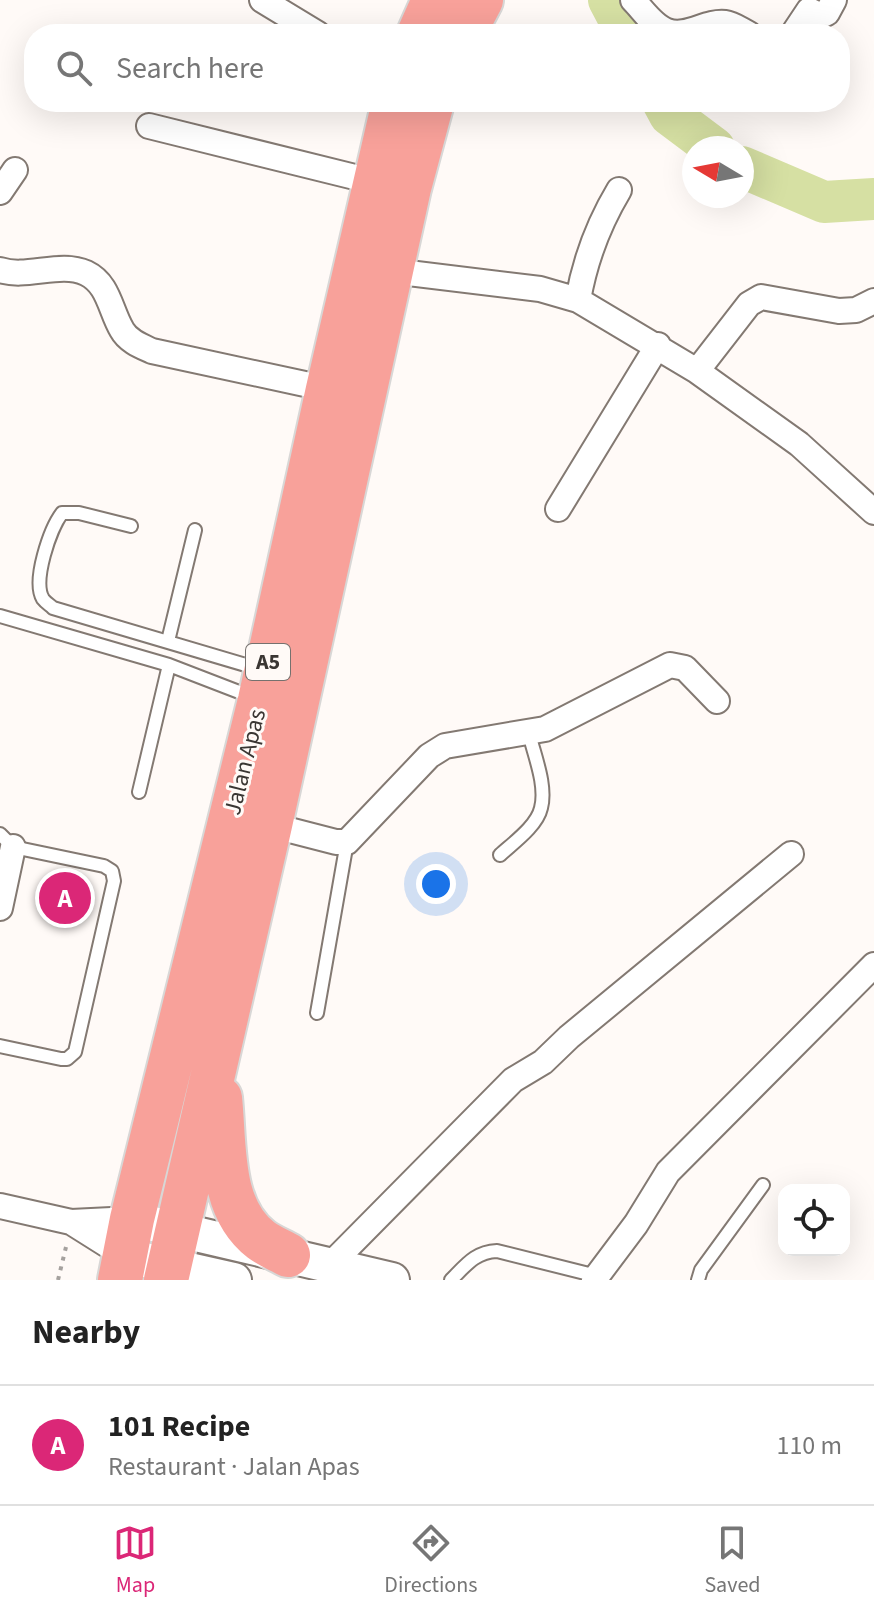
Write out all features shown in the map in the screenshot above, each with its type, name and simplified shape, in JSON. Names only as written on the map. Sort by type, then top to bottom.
[{"type":"highway","points":[[423,24],[434,0]]},
{"type":"highway","points":[[468,24],[481,0]]},
{"type":"highway","name":"Jalan Apas","points":[[126,1252],[263,686],[392,112]]},
{"type":"highway","name":"Jalan Apas","points":[[171,1258],[270,825],[409,188],[429,112]]},
{"type":"highway","points":[[332,370],[367,286],[381,274],[392,271]]},
{"type":"highway","points":[[216,1064],[229,1193],[236,1211],[260,1240],[288,1255]]},
{"type":"main road","points":[[126,1252],[171,1258],[288,1255],[392,1280]]},
{"type":"main road","points":[[171,1258],[234,1280]]},
{"type":"street","points":[[262,0],[302,24]]},
{"type":"street","points":[[633,0],[656,24]]},
{"type":"street","points":[[800,24],[809,10],[821,16],[827,13],[834,0]]},
{"type":"street","points":[[149,126],[375,182]]},
{"type":"street","points":[[0,192],[15,170]]},
{"type":"street","points":[[578,300],[584,264],[602,220],[619,190]]},
{"type":"street","points":[[0,270],[9,273],[51,270],[85,272],[101,283],[123,332],[135,343],[152,351],[332,370]]},
{"type":"street","points":[[392,271],[540,289],[578,300],[658,345],[799,444],[874,512]]},
{"type":"street","points":[[697,371],[749,304],[761,297],[839,311],[856,310],[874,301]]},
{"type":"street","points":[[558,509],[658,345]]},
{"type":"street","points":[[270,825],[347,842],[429,756],[445,746],[529,733],[565,721],[670,665],[685,668],[717,701]]},
{"type":"street","points":[[0,908],[6,840]]},
{"type":"street","points":[[330,1265],[513,1080],[543,1062],[569,1037],[791,854]]},
{"type":"street","points":[[596,1278],[636,1224],[668,1172],[874,965]]},
{"type":"street","points":[[0,1206],[71,1222],[126,1252]]},
{"type":"street","points":[[71,1222],[126,1252]]},
{"type":"lane","points":[[131,526],[79,513],[62,513],[52,526],[39,581],[43,598],[53,608],[168,641],[263,686]]},
{"type":"lane","points":[[168,641],[195,530]]},
{"type":"lane","points":[[0,616],[169,665],[263,686]]},
{"type":"lane","points":[[139,792],[169,665]]},
{"type":"lane","points":[[500,855],[534,821],[541,808],[541,785],[529,733]]},
{"type":"lane","points":[[0,1046],[61,1059],[67,1059],[75,1052],[114,881],[112,871],[104,866],[6,840]]},
{"type":"lane","points":[[317,1013],[347,842]]},
{"type":"lane","points":[[698,1280],[701,1270],[763,1185]]},
{"type":"lane","points":[[451,1280],[475,1256],[497,1251],[596,1278]]},
{"type":"path","points":[[58,1280],[71,1222]]},
{"type":"waterway","points":[[609,0],[622,24]]},
{"type":"waterway","points":[[668,112],[698,136]]},
{"type":"waterway","points":[[754,172],[824,202],[874,199]]},
{"type":"place","name":"101 Recipe","points":[[65,898]]}]
